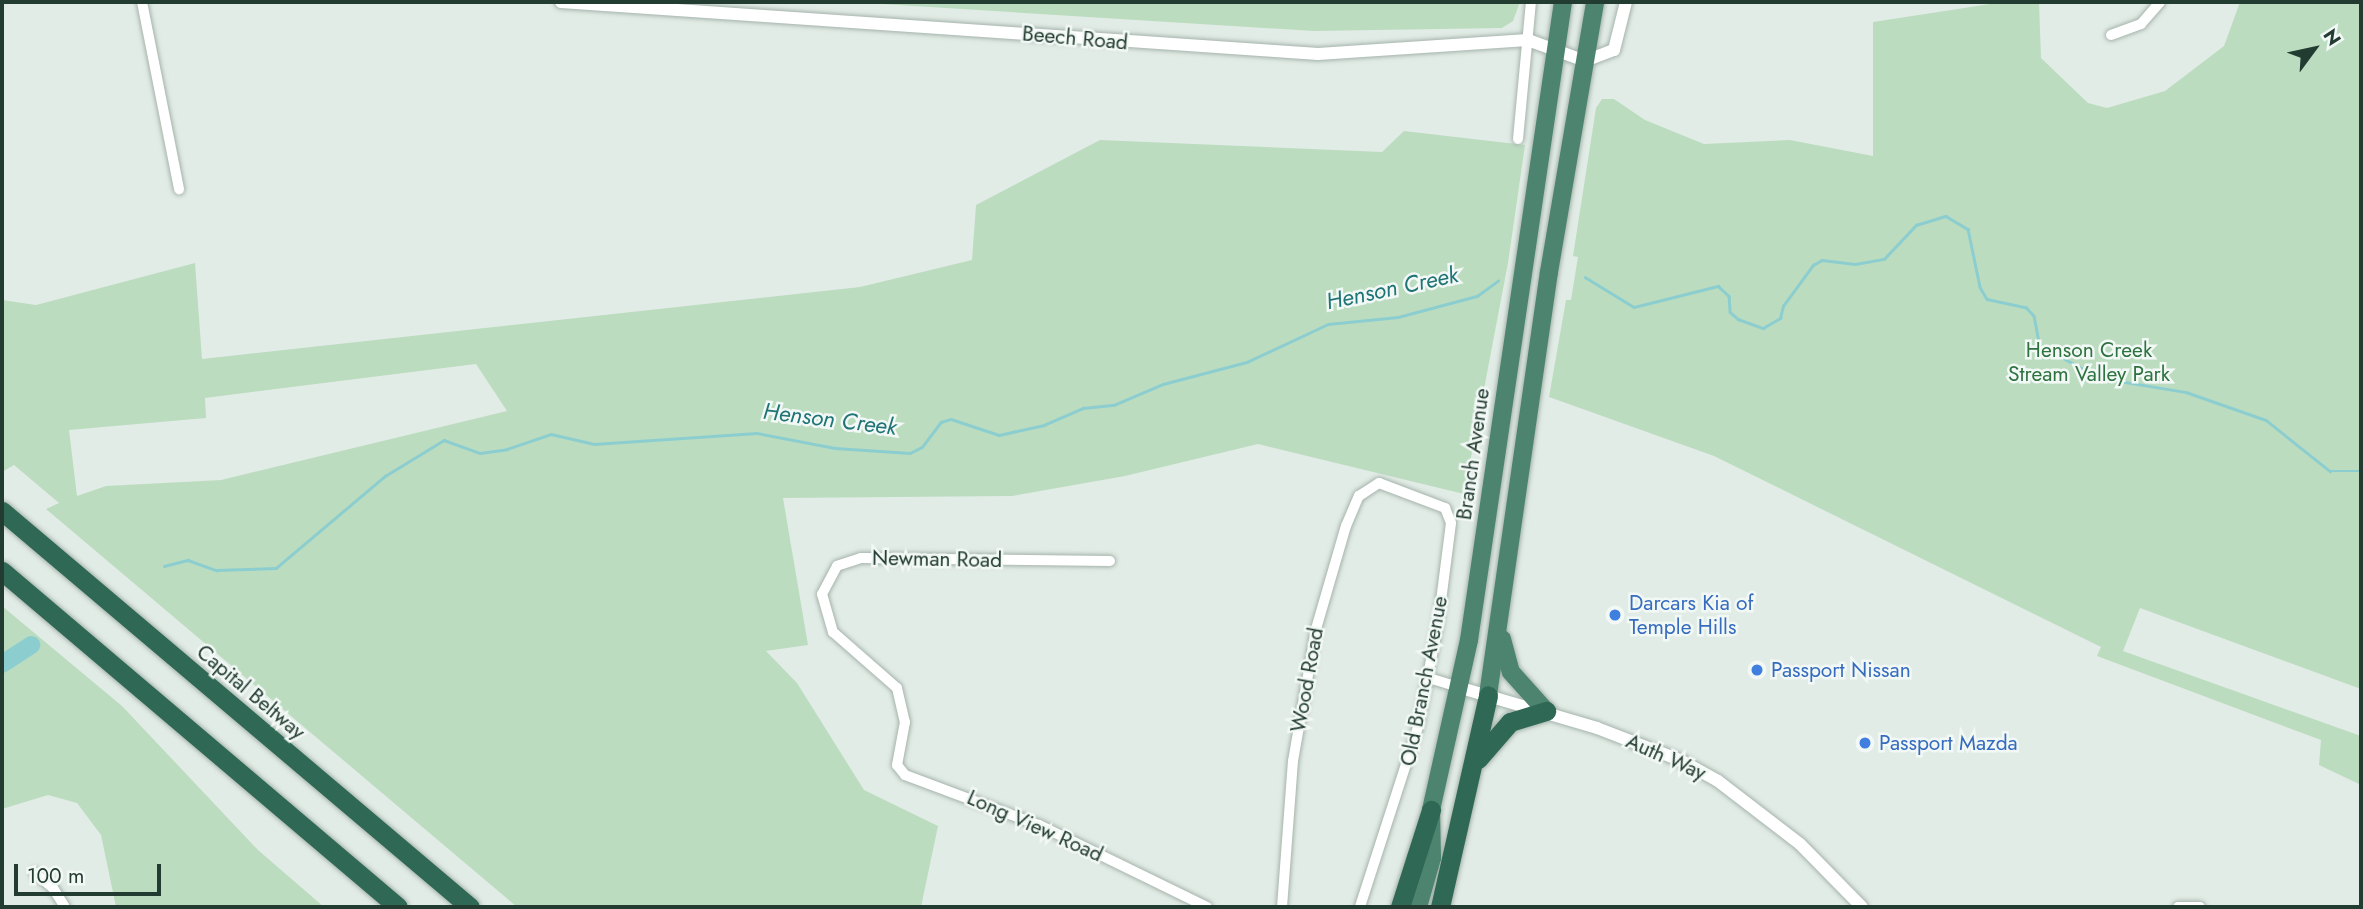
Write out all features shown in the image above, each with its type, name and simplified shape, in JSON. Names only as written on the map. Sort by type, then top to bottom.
[{"type":"highway","name":"Branch Avenue","points":[[1400,907],[1431,810],[1461,688],[1563,2]]},
{"type":"highway","points":[[1440,907],[1489,695],[1549,272],[1595,2]]},
{"type":"highway","name":"Capital Beltway","points":[[2,511],[470,907]]},
{"type":"highway","points":[[2,571],[398,907]]},
{"type":"highway","points":[[1473,765],[1510,722],[1546,711],[1511,672],[1500,620]]},
{"type":"highway","points":[[1418,907],[1432,858],[1431,810]]},
{"type":"street","points":[[142,2],[179,189]]},
{"type":"street","name":"Beech Road","points":[[561,2],[1318,54],[1528,40],[1585,61]]},
{"type":"street","points":[[1518,139],[1531,2]]},
{"type":"street","points":[[1585,61],[1614,50],[1626,2]]},
{"type":"street","points":[[2111,35],[2141,24],[2160,2]]},
{"type":"street","name":"Wood Road","points":[[1282,907],[1293,761],[1316,629],[1346,526],[1359,496],[1372,485],[1391,486]]},
{"type":"street","name":"Old Branch Avenue","points":[[1360,907],[1407,769],[1429,678],[1451,523],[1445,508],[1431,500],[1391,486]]},
{"type":"street","name":"Newman Road","points":[[904,728],[897,688],[842,643],[827,619],[822,594],[837,566],[871,557],[1110,561]]},
{"type":"street","name":"Auth Way","points":[[1429,678],[1546,711],[1680,760],[1718,781],[1800,844],[1862,907]]},
{"type":"street","name":"Long View Road","points":[[904,728],[897,765],[905,775],[1039,825],[1207,907]]},
{"type":"street","points":[[35,873],[53,888],[65,907]]},
{"type":"street","points":[[2178,907],[2200,907]]},
{"type":"green space","points":[[850,2],[1520,2],[1513,21],[1502,28],[1314,31]]},
{"type":"green space","name":"Henson Creek Stream Valley Park","points":[[2003,2],[2039,2],[2041,58],[2088,103],[2107,108],[2165,91],[2224,46],[2240,2],[2361,2],[2361,689],[2140,608],[2123,651],[2361,736],[2361,785],[2319,765],[2321,740],[2097,656],[2101,647],[1714,456],[1549,397],[1566,300],[1571,300],[1578,257],[1573,256],[1596,108],[1602,99],[1614,99],[1645,120],[1704,144],[1790,140],[1873,156],[1873,22]]},
{"type":"green space","points":[[1404,131],[1525,145],[1508,263],[1464,494],[1258,444],[1125,476],[1012,496],[783,498],[808,645],[766,651],[797,683],[864,790],[938,826],[921,907],[517,907],[46,509],[59,503],[14,465],[2,472],[2,300],[36,305],[195,263],[202,359],[860,287],[972,260],[976,205],[1100,140],[1382,152]],"holes":[[[476,364],[507,411],[221,480],[106,486],[77,496],[69,430],[206,418],[205,398]]]},
{"type":"green space","points":[[2,606],[122,706],[258,850],[324,907],[116,907],[101,835],[77,803],[48,795],[2,809]]},
{"type":"waterway","name":"Henson Creek","points":[[1585,277],[1634,307],[1718,286],[1729,296],[1730,312],[1738,319],[1763,328],[1780,318],[1783,306],[1813,265],[1822,260],[1855,264],[1884,259],[1916,225],[1946,216],[1968,229],[1980,287],[1987,299],[2026,307],[2034,316],[2040,346],[2101,378],[2186,392],[2266,420],[2330,471],[2361,471]]},
{"type":"waterway","name":"Henson Creek","points":[[164,566],[188,560],[216,570],[276,568],[385,476],[444,440],[480,453],[507,449],[551,434],[594,444],[757,433],[835,448],[910,453],[922,447],[941,422],[951,419],[999,435],[1044,425],[1083,408],[1114,405],[1163,384],[1247,362],[1328,324],[1398,317],[1477,296],[1498,281]]},
{"type":"waterway","name":"Henson Creek","points":[[2,664],[31,645]]},
{"type":"place","name":"Darcars Kia of Temple Hills","points":[[1615,615]]},
{"type":"place","name":"Passport Nissan","points":[[1757,670]]},
{"type":"place","name":"Passport Mazda","points":[[1865,743]]}]
